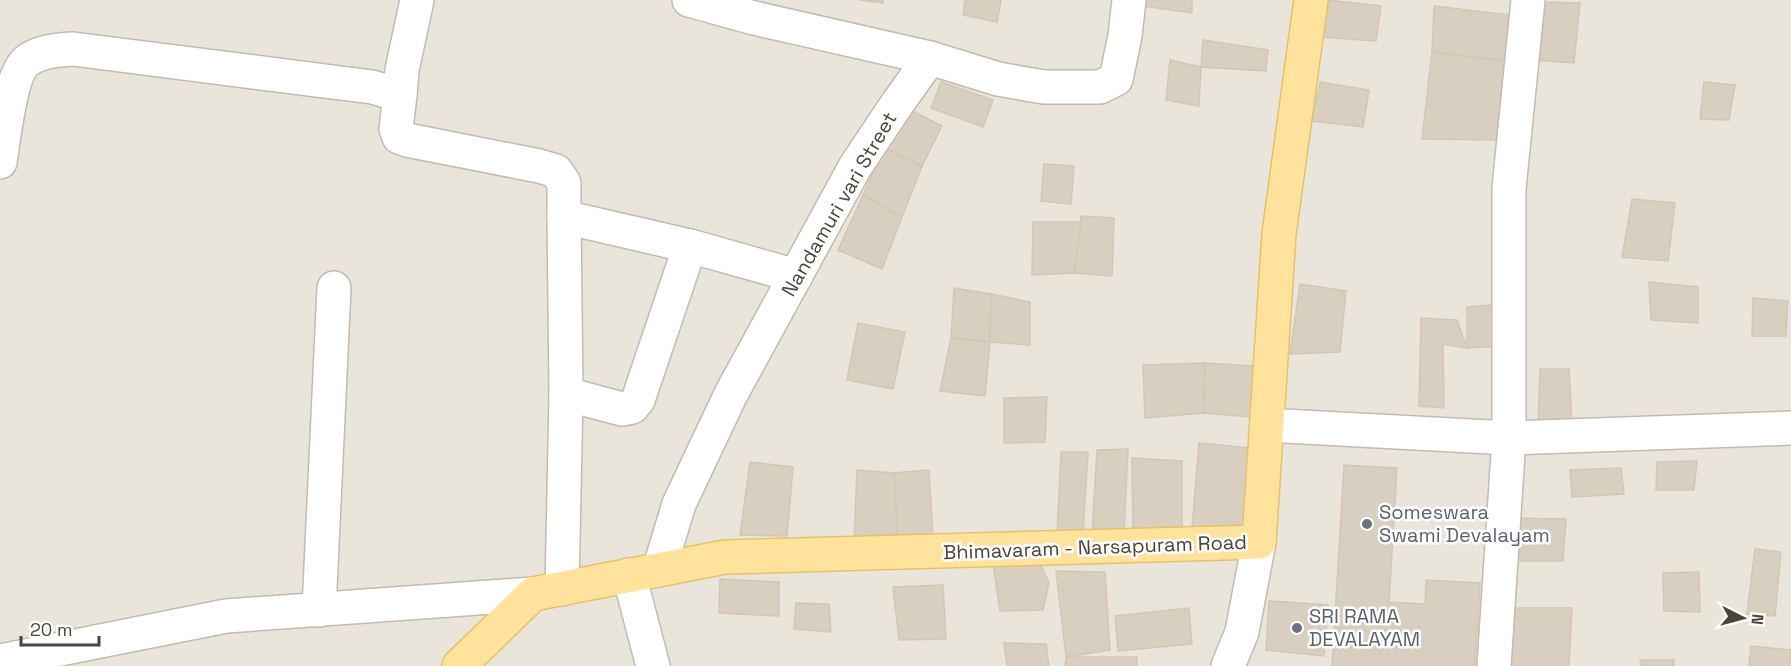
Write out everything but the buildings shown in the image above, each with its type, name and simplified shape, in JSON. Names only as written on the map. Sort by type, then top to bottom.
[{"type":"main road","name":"Bhimavaram - Narsapuram Road","points":[[547,592],[725,556],[1260,542],[1279,234],[1311,0]]},
{"type":"main road","points":[[459,666],[547,592]]},
{"type":"street","points":[[0,661],[226,616],[547,592],[566,394],[564,183],[556,171],[399,137],[396,129],[402,70],[417,0]]},
{"type":"street","points":[[689,0],[754,18],[930,58],[998,79],[1044,87],[1100,87],[1116,79],[1125,36],[1129,0]]},
{"type":"street","points":[[1494,666],[1509,438],[1509,188],[1528,0]]},
{"type":"street","points":[[0,162],[4,108],[11,90],[26,61],[47,51],[73,49],[372,87],[400,95]]},
{"type":"street","name":"Nandamuri vari Street","points":[[644,573],[731,394],[855,167],[930,58]]},
{"type":"street","points":[[564,217],[690,246],[796,276]]},
{"type":"street","points":[[566,394],[622,409],[632,406],[638,400],[690,246]]},
{"type":"street","points":[[319,609],[334,288]]},
{"type":"street","points":[[1267,424],[1509,438],[1791,428]]},
{"type":"street","points":[[1228,666],[1242,632],[1260,542]]},
{"type":"street","points":[[644,573],[653,666]]},
{"type":"shaded area","points":[[0,0],[1791,0],[1791,666],[0,666]]},
{"type":"place","name":"Someswara Swami Devalayam","points":[[1367,524]]},
{"type":"place","name":"SRI RAMA DEVALAYAM","points":[[1297,628]]}]
